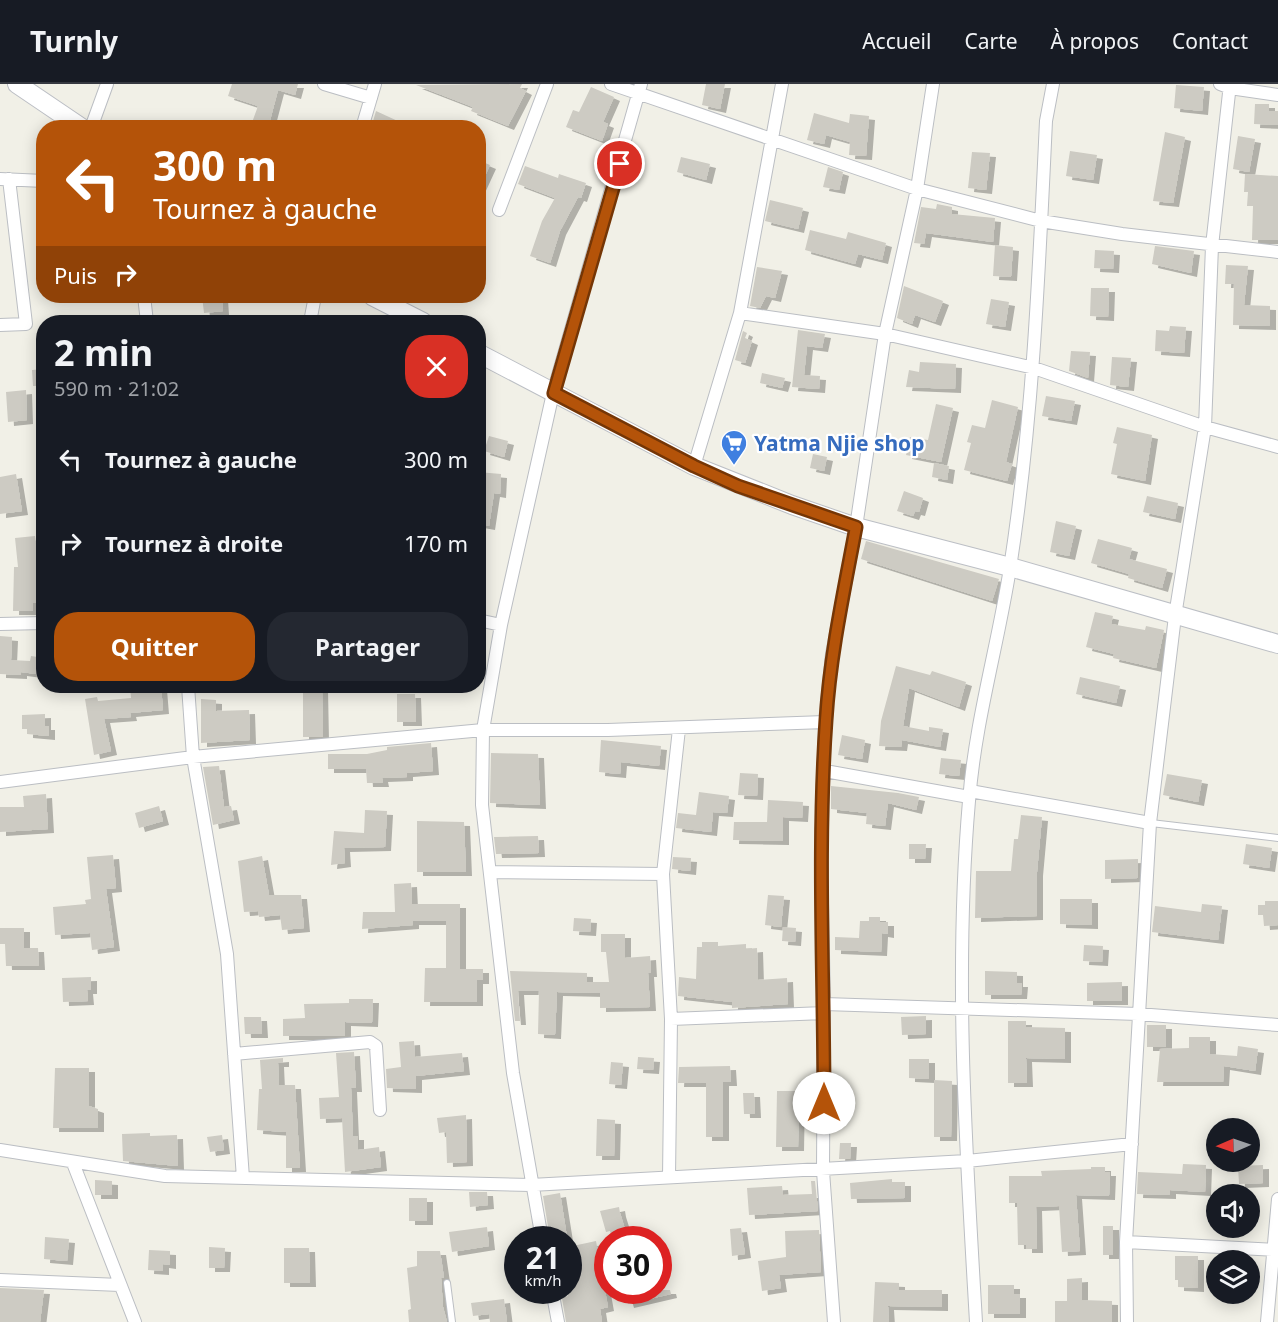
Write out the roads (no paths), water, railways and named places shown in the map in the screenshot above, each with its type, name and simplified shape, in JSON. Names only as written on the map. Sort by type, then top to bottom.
[{"type":"street","points":[[17,84],[70,120]]},
{"type":"street","points":[[94,120],[107,84]]},
{"type":"street","points":[[324,84],[371,98]]},
{"type":"street","points":[[364,120],[375,84]]},
{"type":"street","points":[[499,210],[547,84]]},
{"type":"street","points":[[611,84],[640,89],[917,189],[1041,221],[1212,246],[1278,252]]},
{"type":"street","points":[[694,466],[740,313],[782,84]]},
{"type":"street","points":[[834,1322],[823,1171],[824,1009],[821,855],[825,722],[832,654],[856,527],[885,334],[917,189],[933,84]]},
{"type":"street","points":[[976,1322],[961,1009],[970,794],[1010,567],[1034,368],[1046,121],[1053,84]]},
{"type":"street","points":[[1126,1322],[1126,1242],[1150,823],[1175,616],[1205,427],[1212,246],[1227,86],[1278,95]]},
{"type":"street","points":[[539,1226],[513,1073],[482,805],[483,730],[501,625],[554,393],[640,89]]},
{"type":"street","points":[[0,325],[26,324],[4,179],[36,180]]},
{"type":"street","points":[[386,303],[409,315]]},
{"type":"street","points":[[740,313],[885,334],[1034,368],[1205,427],[1278,447]]},
{"type":"street","points":[[486,357],[694,466],[749,490],[856,527],[1010,567],[1278,644]]},
{"type":"street","points":[[486,622],[501,625]]},
{"type":"street","points":[[0,624],[36,623]]},
{"type":"street","points":[[188,693],[193,757],[227,954],[243,1178]]},
{"type":"street","points":[[0,782],[193,757],[483,730],[678,729],[825,722]]},
{"type":"street","points":[[669,1177],[671,1019],[663,874],[678,729]]},
{"type":"street","points":[[825,771],[1150,823]]},
{"type":"street","points":[[490,872],[663,874]]},
{"type":"street","points":[[671,1019],[824,1009],[961,1009],[1138,1014],[1278,1025]]},
{"type":"street","points":[[234,1054],[369,1042],[376,1046],[380,1110]]},
{"type":"street","points":[[0,1150],[165,1176],[531,1185],[823,1171],[967,1161],[1132,1144]]},
{"type":"street","points":[[73,1163],[135,1322]]},
{"type":"street","points":[[1268,1322],[1278,1199]]},
{"type":"street","points":[[1126,1242],[1275,1250]]},
{"type":"street","points":[[0,1280],[120,1285]]},
{"type":"street","points":[[555,1304],[558,1322]]},
{"type":"lane","points":[[1150,823],[1278,838]]},
{"type":"lane","points":[[447,1283],[452,1322]]},
{"type":"place","name":"Yatma Njie shop","points":[[734,466]]}]
